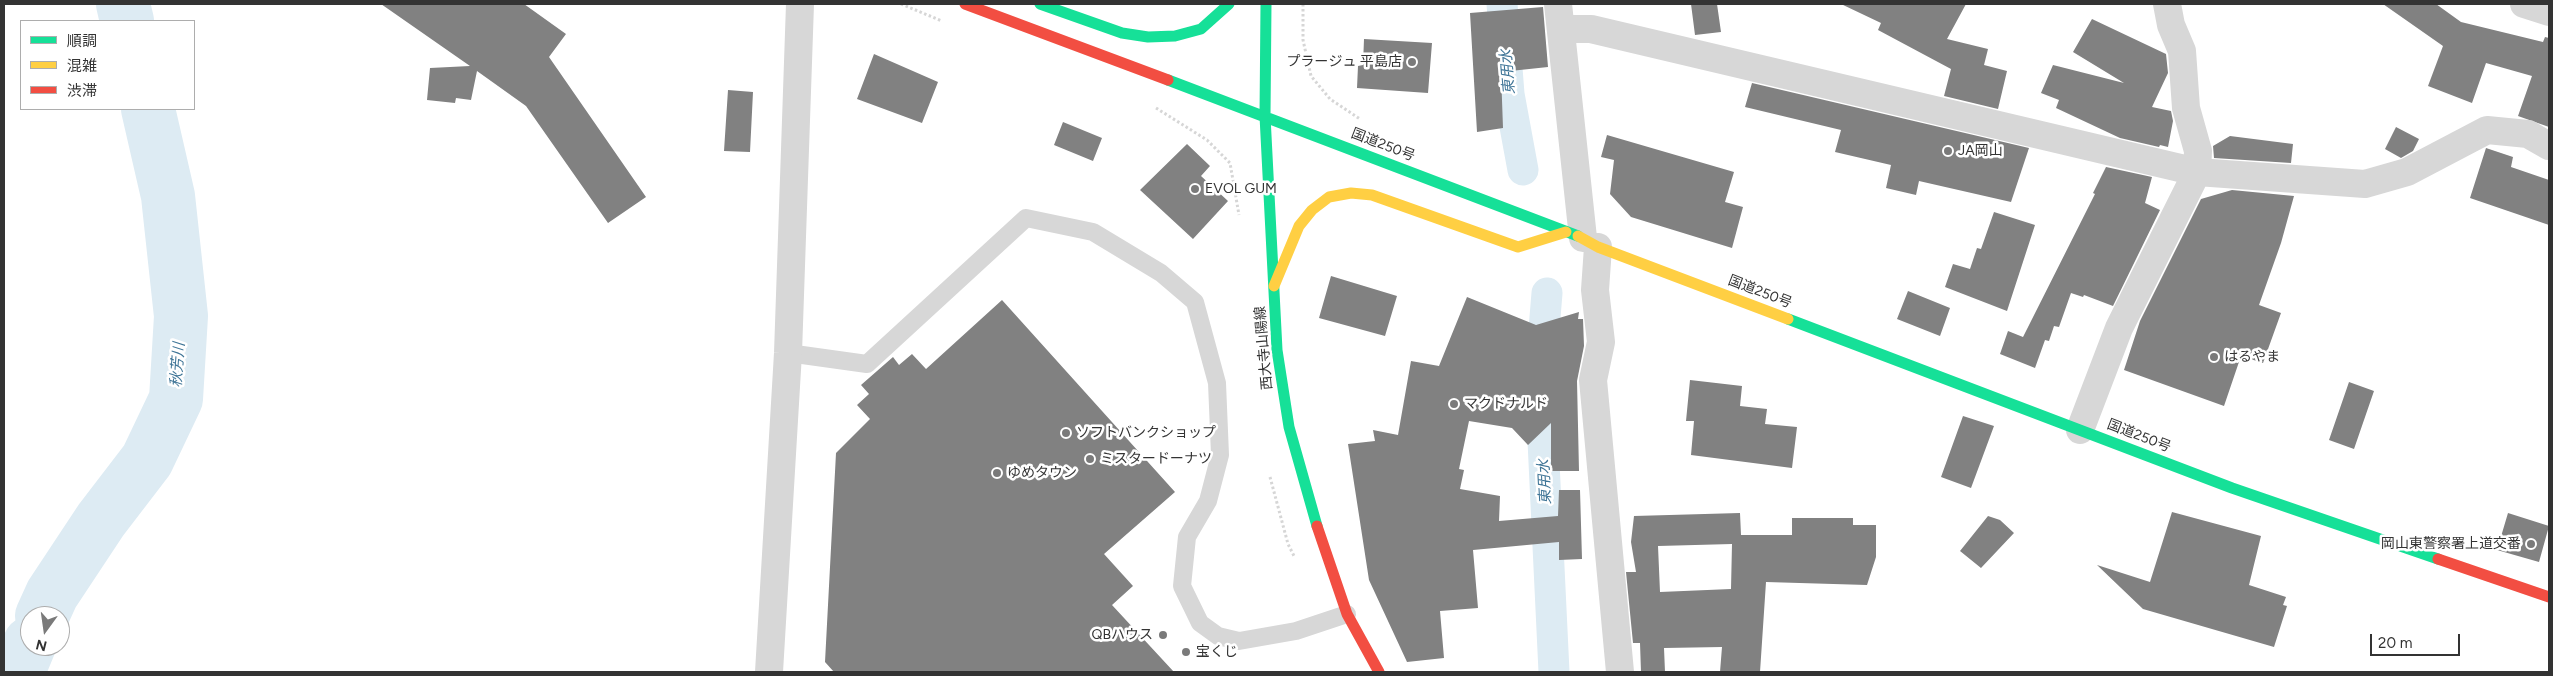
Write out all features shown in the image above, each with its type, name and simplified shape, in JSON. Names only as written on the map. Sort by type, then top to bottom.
[{"type":"main road","name":"国道250号","points":[[965,4],[1265,116],[2232,488],[2549,597]]},
{"type":"main road","points":[[1040,4],[1122,33],[1148,37],[1175,36],[1201,29],[1229,4]]},
{"type":"main road","name":"西大寺山陽線","points":[[1266,4],[1265,116],[1277,350],[1289,427],[1311,508],[1347,614],[1379,672]]},
{"type":"main road","points":[[1274,286],[1299,226],[1312,210],[1329,197],[1351,193],[1372,195],[1518,247],[1582,239]]},
{"type":"street","points":[[769,672],[788,353],[800,4]]},
{"type":"street","points":[[2080,430],[2119,328],[2197,172],[2198,151],[2186,108],[2182,51],[2171,25],[2167,4]]},
{"type":"street","points":[[2524,4],[2549,12]]},
{"type":"street","points":[[1620,672],[1593,380],[1601,342],[1595,290],[1582,239],[1561,16],[1591,29],[2197,172],[2365,184],[2407,172],[2487,130],[2528,134],[2549,146]]},
{"type":"lane","points":[[788,353],[867,364],[1026,218],[1093,232],[1161,274],[1195,302],[1217,383],[1220,454],[1208,501],[1187,537],[1182,586],[1200,623],[1218,636],[1239,641],[1296,631],[1347,614]]},
{"type":"building","points":[[381,4],[524,4],[566,34],[549,57],[646,197],[608,223],[526,106],[477,71],[471,100],[456,98],[455,103],[427,100],[430,68],[470,66]]},
{"type":"building","points":[[1691,4],[1717,4],[1721,32],[1695,35]]},
{"type":"building","points":[[1841,4],[1966,4],[1947,39],[1988,49],[1984,65],[2007,71],[1998,109],[1944,96],[1951,69],[1878,30],[1881,23]]},
{"type":"building","points":[[2383,4],[2436,4],[2461,22],[2543,42],[2545,37],[2549,38],[2549,127],[2518,116],[2532,76],[2486,63],[2472,103],[2428,86],[2443,46]]},
{"type":"building","points":[[1543,7],[1548,67],[1501,72],[1503,128],[1477,132],[1470,13]]},
{"type":"building","points":[[2092,19],[2166,54],[2168,73],[2152,107],[2171,111],[2173,121],[2168,147],[2160,145],[2159,147],[2120,138],[2056,108],[2059,100],[2041,93],[2053,65],[2124,83],[2073,52]]},
{"type":"building","points":[[1364,39],[1432,43],[1428,93],[1357,88],[1358,66],[1363,65]]},
{"type":"building","points":[[874,54],[938,82],[922,123],[857,99]]},
{"type":"building","points":[[1752,83],[2029,148],[2011,202],[1919,181],[1916,195],[1886,188],[1891,165],[1835,152],[1841,130],[1745,107]]},
{"type":"building","points":[[728,90],[753,92],[750,152],[724,151]]},
{"type":"building","points":[[1063,122],[1102,138],[1093,161],[1054,145]]},
{"type":"building","points":[[2396,127],[2419,139],[2413,151],[2401,158],[2385,149]]},
{"type":"building","points":[[1607,135],[1734,172],[1725,202],[1743,207],[1732,248],[1631,217],[1610,194],[1614,160],[1601,157]]},
{"type":"building","points":[[2230,136],[2293,144],[2291,163],[2214,158],[2213,146]]},
{"type":"building","points":[[1187,144],[1210,166],[1201,176],[1228,201],[1193,239],[1140,190]]},
{"type":"building","points":[[2486,148],[2513,157],[2511,167],[2549,180],[2549,225],[2470,198]]},
{"type":"building","points":[[2106,167],[2152,177],[2145,203],[2160,210],[2113,306],[2084,295],[2083,297],[2071,293],[2059,327],[2054,326],[2049,341],[2045,340],[2035,368],[2000,354],[2008,331],[2023,337],[2095,194],[2093,193]]},
{"type":"building","points":[[2232,190],[2294,196],[2281,243],[2259,305],[2281,313],[2263,363],[2241,356],[2224,406],[2124,370],[2140,321],[2201,199]]},
{"type":"building","points":[[1994,212],[2035,225],[2007,311],[1945,287],[1953,264],[1970,269],[1977,248],[1981,249]]},
{"type":"building","points":[[1331,276],[1397,296],[1385,336],[1319,318]]},
{"type":"building","points":[[1908,291],[1950,308],[1940,336],[1897,319]]},
{"type":"building","points":[[1467,297],[1536,325],[1579,312],[1578,319],[1583,319],[1584,346],[1577,381],[1579,471],[1551,471],[1551,423],[1528,445],[1512,428],[1469,421],[1459,469],[1464,470],[1460,489],[1500,496],[1499,521],[1558,516],[1559,490],[1580,490],[1582,559],[1559,560],[1559,542],[1473,550],[1478,608],[1440,611],[1444,658],[1407,662],[1369,580],[1348,444],[1375,441],[1373,430],[1398,435],[1411,361],[1439,366]]},
{"type":"building","name":"ゆめタウン","points":[[1002,300],[1175,492],[1104,554],[1133,586],[1112,605],[1174,672],[834,672],[825,662],[836,453],[870,419],[857,405],[869,394],[861,385],[893,357],[899,365],[912,354],[926,369]]},
{"type":"building","points":[[1690,380],[1742,386],[1740,406],[1767,409],[1765,424],[1797,427],[1792,468],[1691,455],[1694,421],[1686,421]]},
{"type":"building","points":[[2349,382],[2374,391],[2354,449],[2329,440]]},
{"type":"building","points":[[1963,416],[1994,426],[1971,488],[1941,477]]},
{"type":"building","points":[[2172,512],[2261,536],[2249,585],[2286,597],[2283,605],[2287,606],[2274,647],[2143,609],[2097,565],[2150,582]]},
{"type":"building","points":[[1740,513],[1741,535],[1792,535],[1792,518],[1853,518],[1853,525],[1876,525],[1876,557],[1867,585],[1766,582],[1760,672],[1720,672],[1722,647],[1664,648],[1665,672],[1641,672],[1640,643],[1633,643],[1626,572],[1636,572],[1631,542],[1634,516]],"holes":[[[1732,544],[1731,589],[1660,592],[1658,546]]]},
{"type":"building","points":[[2508,513],[2549,526],[2539,562],[2497,550]]},
{"type":"building","points":[[1988,516],[2000,520],[2014,533],[1981,568],[1960,551]]},
{"type":"waterway","name":"秋芳川","points":[[123,4],[127,20]]},
{"type":"waterway","name":"東用水","points":[[1502,4],[1509,94],[1523,170]]},
{"type":"waterway","name":"秋芳川","points":[[47,606],[52,594],[101,520],[147,460],[176,399],[181,316],[168,196],[148,110]]},
{"type":"waterway","name":"東用水","points":[[1547,293],[1540,378],[1554,672]]},
{"type":"waterway","name":"秋芳川","points":[[18,672],[25,656]]},
{"type":"traffic: fast","points":[[1040,4],[1122,33],[1148,37],[1175,36],[1201,29],[1229,4]]},
{"type":"traffic: fast","points":[[1266,4],[1265,116],[1277,350],[1289,427],[1317,526]]},
{"type":"traffic: fast","points":[[1168,80],[1578,236]]},
{"type":"traffic: fast","points":[[1788,319],[2232,488],[2438,559]]},
{"type":"traffic: slow","points":[[1274,286],[1299,226],[1312,210],[1329,197],[1351,193],[1372,195],[1518,247],[1566,232]]},
{"type":"traffic: slow","points":[[1578,236],[1598,247],[1788,319]]},
{"type":"traffic: jam","points":[[965,4],[1168,80]]},
{"type":"traffic: jam","points":[[1317,526],[1347,614],[1379,672]]},
{"type":"traffic: jam","points":[[2438,559],[2549,597]]},
{"type":"place","name":"プラージュ 平島店","points":[[1412,62]]},
{"type":"place","name":"JA岡山","points":[[1948,151]]},
{"type":"place","name":"EVOL GUM","points":[[1195,189]]},
{"type":"place","name":"はるやま","points":[[2214,357]]},
{"type":"place","name":"マクドナルド","points":[[1454,404]]},
{"type":"place","name":"ソフトバンクショップ","points":[[1066,433]]},
{"type":"place","name":"ミスタードーナツ","points":[[1090,459]]},
{"type":"place","name":"ゆめタウン","points":[[997,473]]},
{"type":"place","name":"岡山東警察署上道交番","points":[[2531,544]]},
{"type":"place","name":"QBハウス","points":[[1163,635]]},
{"type":"place","name":"宝くじ","points":[[1186,652]]}]
